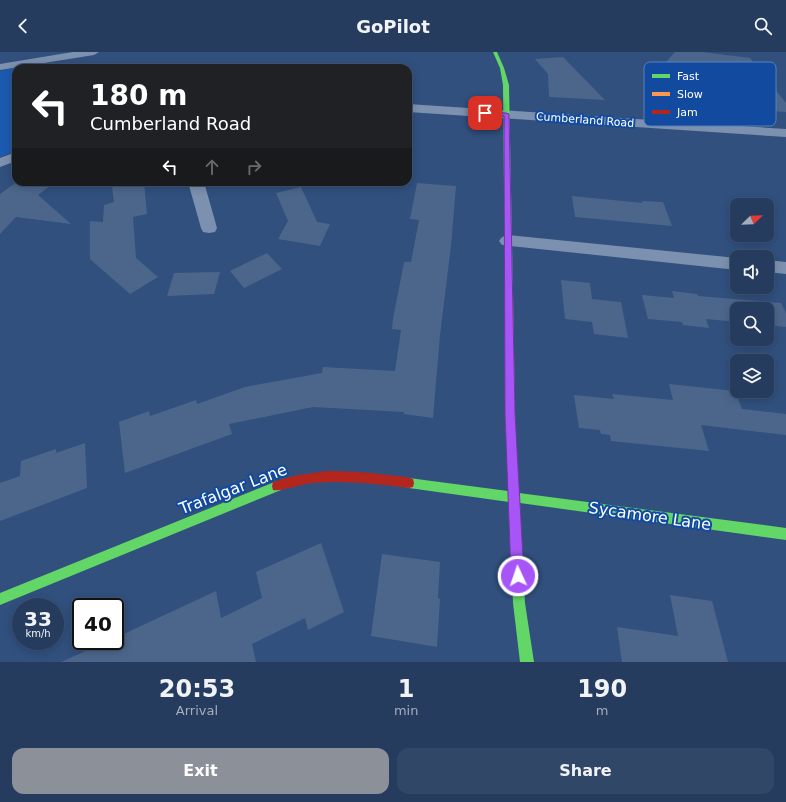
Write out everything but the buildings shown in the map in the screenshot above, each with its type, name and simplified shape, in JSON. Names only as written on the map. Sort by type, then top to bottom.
[{"type":"street","points":[[19,64],[94,52]]},
{"type":"street","points":[[494,52],[502,68],[506,85],[510,413],[519,603],[527,662]]},
{"type":"street","points":[[0,67],[12,65]]},
{"type":"street","name":"Cumberland Road","points":[[412,108],[644,123]]},
{"type":"street","name":"Cumberland Road","points":[[683,126],[786,133]]},
{"type":"street","points":[[0,163],[12,158]]},
{"type":"street","points":[[197,186],[209,228]]},
{"type":"street","points":[[508,241],[730,263]]},
{"type":"street","points":[[774,267],[786,268]]},
{"type":"street","name":"Trafalgar Lane","points":[[0,599],[285,483],[315,477],[344,476],[375,478],[514,497]]},
{"type":"street","name":"Sycamore Lane","points":[[514,497],[786,534]]},
{"type":"shaded area","points":[[12,69],[12,152],[0,157],[0,71]]},
{"type":"traffic: fast","points":[[495,52],[502,68],[506,85],[509,295]]},
{"type":"traffic: fast","points":[[513,475],[519,603],[527,662]]},
{"type":"traffic: fast","points":[[409,483],[786,534]]},
{"type":"traffic: fast","points":[[0,599],[277,486]]},
{"type":"traffic: slow","points":[[509,295],[510,413],[513,475]]},
{"type":"traffic: jam","points":[[277,486],[293,481],[326,476],[360,477],[409,483]]},
{"type":"route","points":[[485,113],[506,114],[510,413],[518,576]]}]
